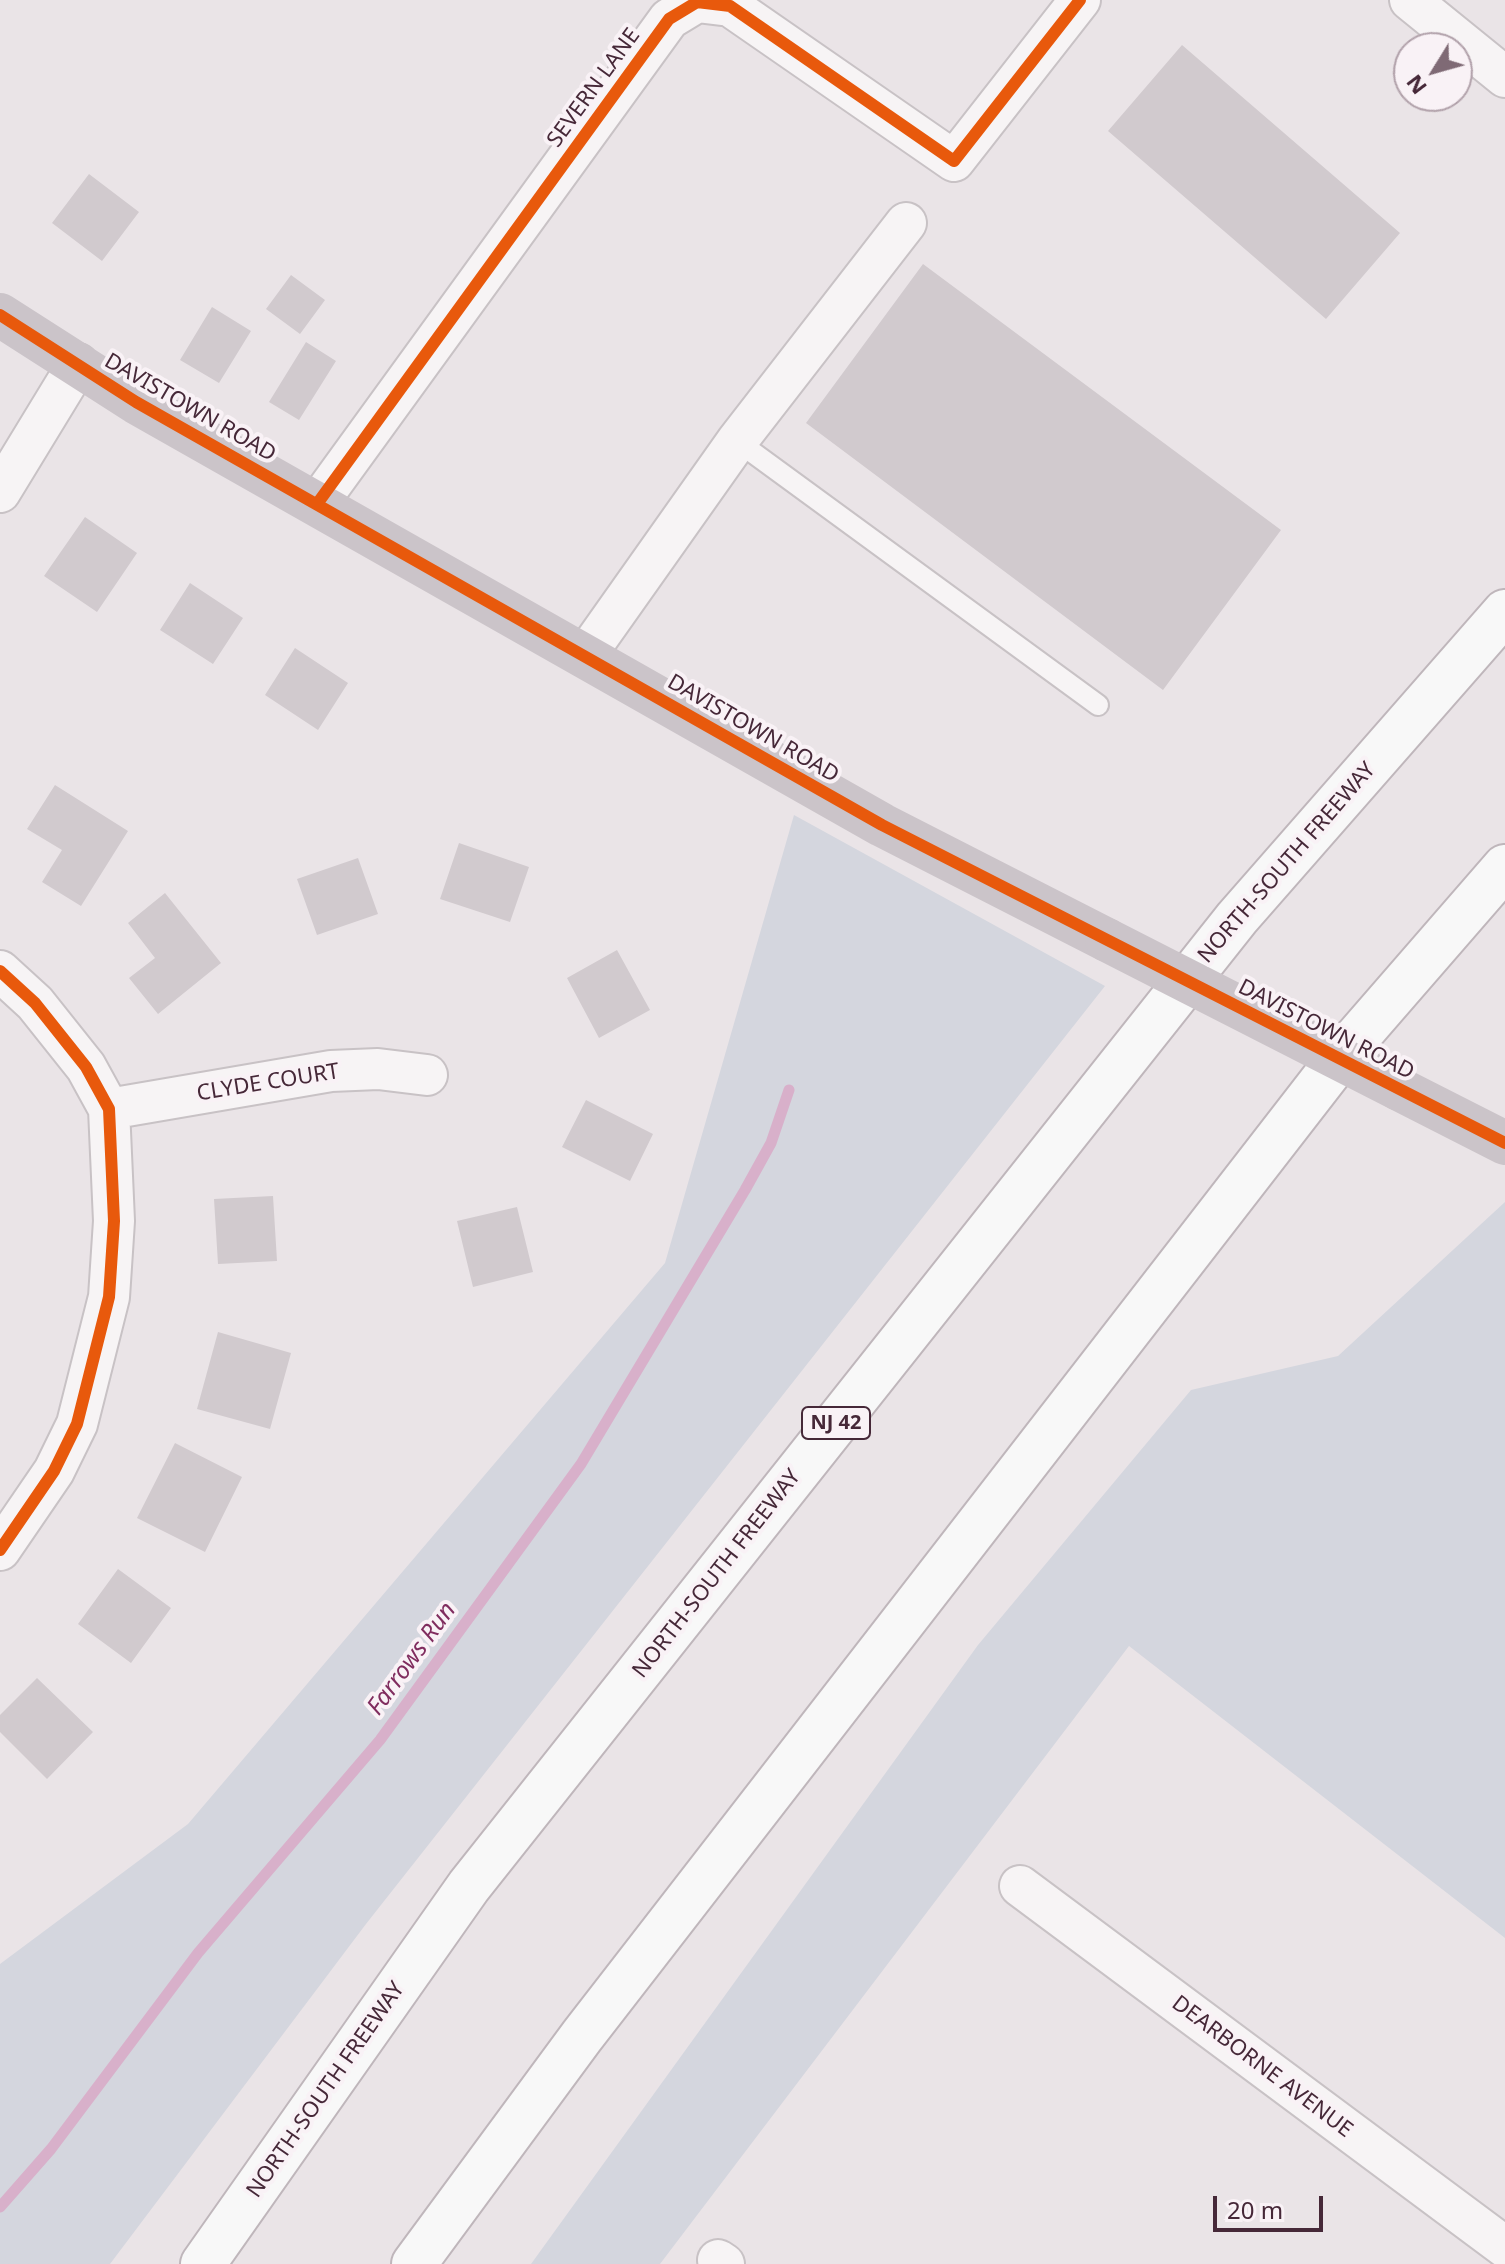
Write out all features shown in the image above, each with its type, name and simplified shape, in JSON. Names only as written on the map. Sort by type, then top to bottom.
[{"type":"highway","name":"NORTH-SOUTH FREEWAY","points":[[203,2264],[469,1886],[1237,918],[1505,612]]},
{"type":"highway","points":[[414,2264],[582,2036],[1327,1075],[1505,867]]},
{"type":"street","name":"SEVERN LANE","points":[[317,504],[669,19],[697,2],[730,6],[954,161],[1080,0]]},
{"type":"street","points":[[1410,0],[1505,77]]},
{"type":"street","points":[[585,656],[737,441],[906,223]]},
{"type":"street","name":"DAVISTOWN ROAD","points":[[0,315],[136,402],[882,825],[1505,1143]]},
{"type":"street","points":[[0,492],[78,364]]},
{"type":"street","points":[[0,971],[35,1003],[86,1067],[109,1109],[114,1221],[109,1297],[77,1424],[54,1471],[0,1550]]},
{"type":"street","name":"CLYDE COURT","points":[[109,1109],[331,1071],[378,1069],[427,1075]]},
{"type":"street","name":"DEARBORNE AVENUE","points":[[1020,1886],[1505,2247]]},
{"type":"lane","points":[[737,441],[1098,705]]},
{"type":"shaded area","points":[[794,815],[1105,986],[366,1924],[110,2264],[0,2264],[0,1964],[188,1824],[665,1263]]},
{"type":"shaded area","points":[[1505,1202],[1505,1938],[1129,1646],[660,2264],[531,2264],[978,1645],[1191,1390],[1338,1356]]},
{"type":"building","points":[[1182,45],[1400,233],[1326,319],[1108,131]]},
{"type":"building","points":[[89,174],[139,212],[102,261],[52,223]]},
{"type":"building","points":[[923,264],[1281,530],[1163,690],[806,423]]},
{"type":"building","points":[[291,275],[325,300],[300,334],[266,309]]},
{"type":"building","points":[[212,307],[251,331],[219,383],[180,360]]},
{"type":"building","points":[[306,342],[336,361],[299,420],[269,402]]},
{"type":"building","points":[[85,517],[137,553],[97,612],[44,576]]},
{"type":"building","points":[[190,583],[243,618],[213,664],[160,630]]},
{"type":"building","points":[[295,648],[348,683],[318,730],[265,695]]},
{"type":"building","points":[[55,785],[128,831],[81,906],[42,882],[62,850],[27,829]]},
{"type":"building","points":[[459,843],[529,867],[510,922],[440,899]]},
{"type":"building","points":[[358,858],[378,914],[317,935],[297,879]]},
{"type":"building","points":[[165,893],[221,963],[158,1014],[129,978],[155,958],[128,923]]},
{"type":"building","points":[[617,950],[650,1010],[599,1038],[567,978]]},
{"type":"building","points":[[586,1100],[653,1134],[630,1181],[562,1147]]},
{"type":"building","points":[[273,1196],[277,1261],[218,1264],[214,1199]]},
{"type":"building","points":[[517,1207],[533,1272],[473,1287],[457,1221]]},
{"type":"building","points":[[218,1332],[291,1353],[270,1429],[197,1409]]},
{"type":"building","points":[[175,1443],[242,1477],[205,1552],[137,1518]]},
{"type":"building","points":[[118,1569],[171,1608],[131,1663],[78,1624]]},
{"type":"building","points":[[37,1678],[93,1732],[47,1779],[0,1732],[0,1715]]},
{"type":"waterway","name":"Farrows Run","points":[[0,2207],[51,2149],[198,1953],[380,1740],[581,1464],[745,1190],[771,1143],[789,1090]]},
{"type":"cycle path","points":[[317,504],[669,19],[697,2],[730,6],[954,161],[1080,0]]},
{"type":"cycle path","points":[[0,315],[136,402],[882,825],[1505,1143]]},
{"type":"cycle path","points":[[0,971],[35,1003],[86,1067],[109,1109],[114,1221],[109,1297],[77,1424],[54,1471],[0,1550]]}]
